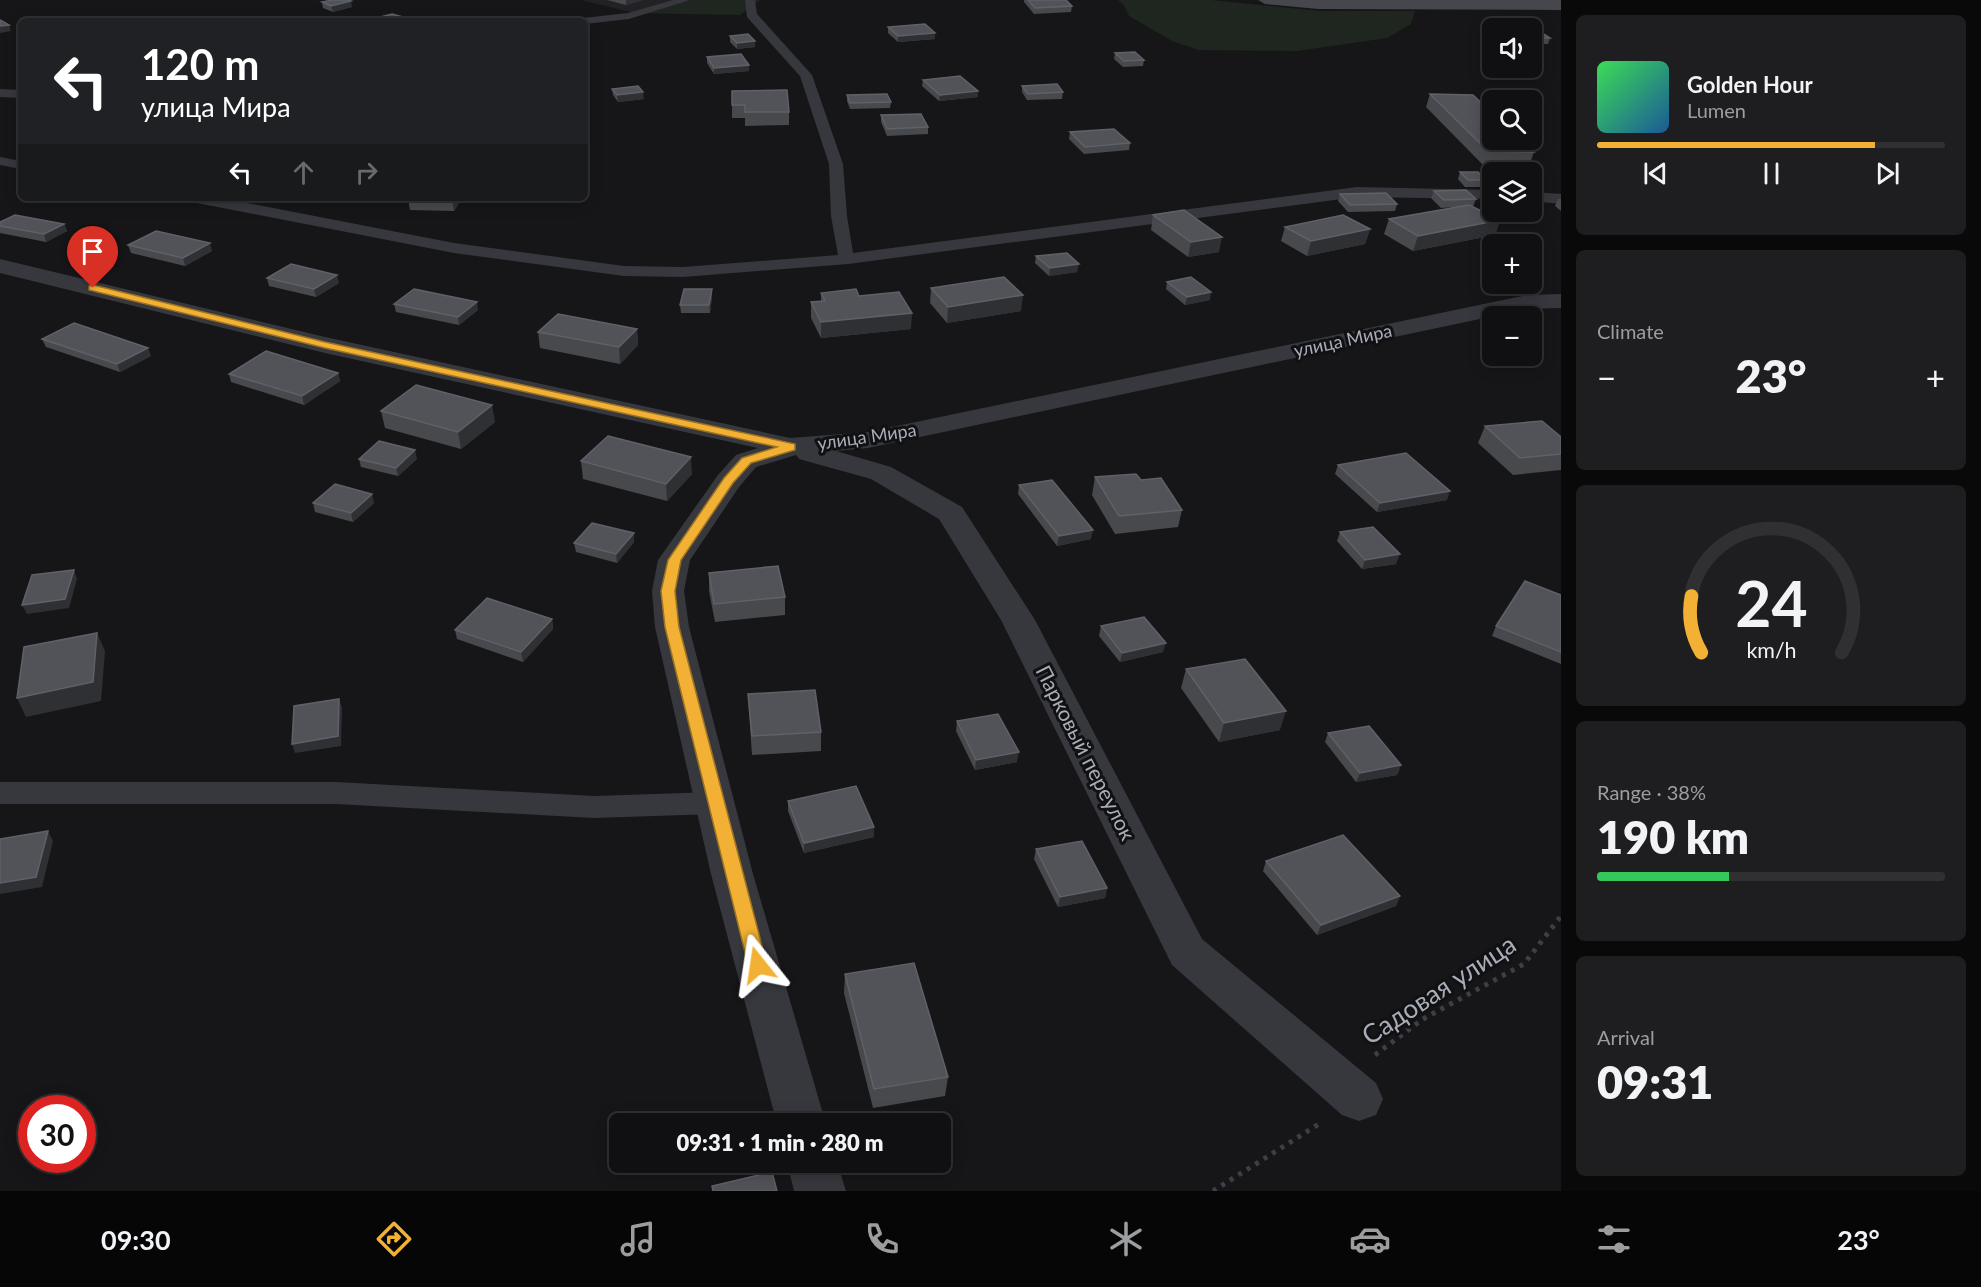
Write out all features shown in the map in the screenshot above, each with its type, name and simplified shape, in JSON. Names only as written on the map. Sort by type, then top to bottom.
[{"type":"street","points":[[1265,0],[1318,4],[1561,5]]},
{"type":"street","name":"улица Мира","points":[[0,266],[325,345],[790,447],[868,440],[1527,302],[1561,301]]},
{"type":"street","points":[[790,447],[747,461],[728,481],[674,560],[668,591],[672,627],[715,803],[799,1113]]},
{"type":"street","name":"Парковый переулок","points":[[790,447],[881,473],[951,513],[1018,620],[1187,952],[1359,1099]]},
{"type":"street","points":[[815,1173],[820,1191]]},
{"type":"lane","points":[[588,20],[629,16],[685,0]]},
{"type":"lane","points":[[750,0],[751,15],[806,75],[836,164],[839,216],[844,251],[848,259]]},
{"type":"lane","points":[[0,93],[18,94]]},
{"type":"lane","points":[[0,161],[18,164]]},
{"type":"lane","points":[[212,201],[454,248],[624,271],[683,272],[848,259],[1357,192],[1482,195]]},
{"type":"lane","points":[[1542,198],[1561,199]]},
{"type":"lane","points":[[0,793],[336,793],[594,807],[715,803]]},
{"type":"path","name":"Садовая улица","points":[[1359,1099],[1345,1077],[1423,1019],[1524,964],[1561,916]]},
{"type":"path","points":[[1213,1191],[1359,1099]]},
{"type":"shaded area","points":[[581,0],[680,0],[634,13]]},
{"type":"shaded area","points":[[680,0],[760,0],[740,15],[634,13]]},
{"type":"shaded area","points":[[1118,0],[1211,0],[1320,11],[1415,11],[1411,24],[1387,38],[1297,51],[1199,50],[1172,41],[1129,16],[1124,5]]},
{"type":"building","points":[[1028,0],[1066,0],[1072,6],[1035,8]]},
{"type":"building","points":[[351,1],[331,6],[322,2]]},
{"type":"building","points":[[392,14],[403,17],[400,18],[376,18]]},
{"type":"building","points":[[0,20],[9,25],[0,26]]},
{"type":"building","points":[[925,24],[935,33],[898,36],[888,27]]},
{"type":"building","points":[[748,34],[755,41],[737,43],[730,36]]},
{"type":"building","points":[[1135,52],[1144,60],[1124,61],[1115,53]]},
{"type":"building","points":[[741,54],[749,65],[714,68],[707,57]]},
{"type":"building","points":[[960,76],[978,91],[940,95],[923,80]]},
{"type":"building","points":[[1057,84],[1063,92],[1028,94],[1022,86]]},
{"type":"building","points":[[638,86],[643,92],[617,95],[612,89]]},
{"type":"building","points":[[787,90],[789,112],[745,112],[745,105],[732,105],[732,91]]},
{"type":"building","points":[[887,94],[891,102],[850,103],[847,95]]},
{"type":"building","points":[[1430,94],[1473,95],[1482,104],[1482,145]]},
{"type":"building","points":[[921,114],[928,127],[887,129],[881,115]]},
{"type":"building","points":[[1114,129],[1130,143],[1085,147],[1070,132]]},
{"type":"building","points":[[1532,150],[1534,152],[1488,151]]},
{"type":"building","points":[[1460,172],[1478,172],[1482,176],[1482,180],[1468,180]]},
{"type":"building","points":[[1466,190],[1476,199],[1444,200],[1434,191]]},
{"type":"building","points":[[1386,193],[1397,204],[1350,205],[1340,194]]},
{"type":"building","points":[[1469,205],[1482,211],[1482,222],[1490,222],[1418,236],[1389,219]]},
{"type":"building","points":[[1184,210],[1222,237],[1191,242],[1153,215]]},
{"type":"building","points":[[15,215],[64,224],[44,234],[0,226],[0,222]]},
{"type":"building","points":[[1343,215],[1370,229],[1311,241],[1285,227]]},
{"type":"building","points":[[156,231],[210,243],[183,258],[128,245]]},
{"type":"building","points":[[1067,253],[1079,264],[1050,268],[1036,256]]},
{"type":"building","points":[[291,264],[337,275],[314,289],[267,278]]},
{"type":"building","points":[[1004,277],[1023,295],[948,307],[931,288]]},
{"type":"building","points":[[1191,277],[1211,292],[1187,297],[1167,282]]},
{"type":"building","points":[[414,289],[477,302],[458,317],[394,304]]},
{"type":"building","points":[[684,289],[712,289],[709,305],[680,305]]},
{"type":"building","points":[[856,289],[859,296],[899,292],[912,313],[821,322],[811,302],[825,301],[821,293]]},
{"type":"building","points":[[558,314],[637,329],[619,347],[538,332]]},
{"type":"building","points":[[74,323],[148,348],[117,364],[42,339]]},
{"type":"building","points":[[266,351],[338,373],[302,396],[229,374]]},
{"type":"building","points":[[416,385],[492,405],[458,432],[381,411]]},
{"type":"building","points":[[1542,421],[1561,437],[1561,454],[1520,458],[1485,426]]},
{"type":"building","points":[[608,436],[691,457],[666,484],[581,461]]},
{"type":"building","points":[[379,441],[415,450],[396,468],[359,459]]},
{"type":"building","points":[[1406,453],[1450,491],[1380,503],[1338,465]]},
{"type":"building","points":[[1136,474],[1141,480],[1161,478],[1182,510],[1119,516],[1095,477]]},
{"type":"building","points":[[1052,480],[1093,530],[1059,536],[1019,485]]},
{"type":"building","points":[[335,484],[372,494],[351,513],[313,503]]},
{"type":"building","points":[[592,523],[634,533],[616,554],[574,543]]},
{"type":"building","points":[[1373,527],[1400,554],[1365,560],[1340,532]]},
{"type":"building","points":[[778,566],[785,597],[714,604],[709,573]]},
{"type":"building","points":[[74,570],[65,599],[22,605],[32,575]]},
{"type":"building","points":[[1525,581],[1561,595],[1561,652],[1496,626]]},
{"type":"building","points":[[487,598],[552,619],[521,652],[455,630]]},
{"type":"building","points":[[1144,617],[1166,643],[1122,653],[1101,626]]},
{"type":"building","points":[[97,633],[93,682],[17,698],[24,647]]},
{"type":"building","points":[[1245,659],[1286,711],[1224,723],[1186,669]]},
{"type":"building","points":[[815,690],[821,732],[752,736],[748,694]]},
{"type":"building","points":[[339,699],[338,736],[292,744],[294,706]]},
{"type":"building","points":[[998,714],[1019,752],[976,760],[957,721]]},
{"type":"building","points":[[1369,726],[1401,765],[1360,773],[1328,733]]},
{"type":"building","points":[[856,786],[874,827],[804,843],[788,801]]},
{"type":"building","points":[[48,831],[36,877],[0,883],[0,839]]},
{"type":"building","points":[[1343,835],[1400,896],[1321,925],[1266,861]]},
{"type":"building","points":[[1082,841],[1107,888],[1060,897],[1036,849]]},
{"type":"building","points":[[914,963],[948,1077],[874,1089],[845,974]]},
{"type":"building","points":[[772,1173],[777,1191],[713,1191],[712,1186]]},
{"type":"route","points":[[93,288],[325,345],[790,447],[747,461],[728,481],[674,560],[668,591],[672,627],[732,874],[758,965]]}]
